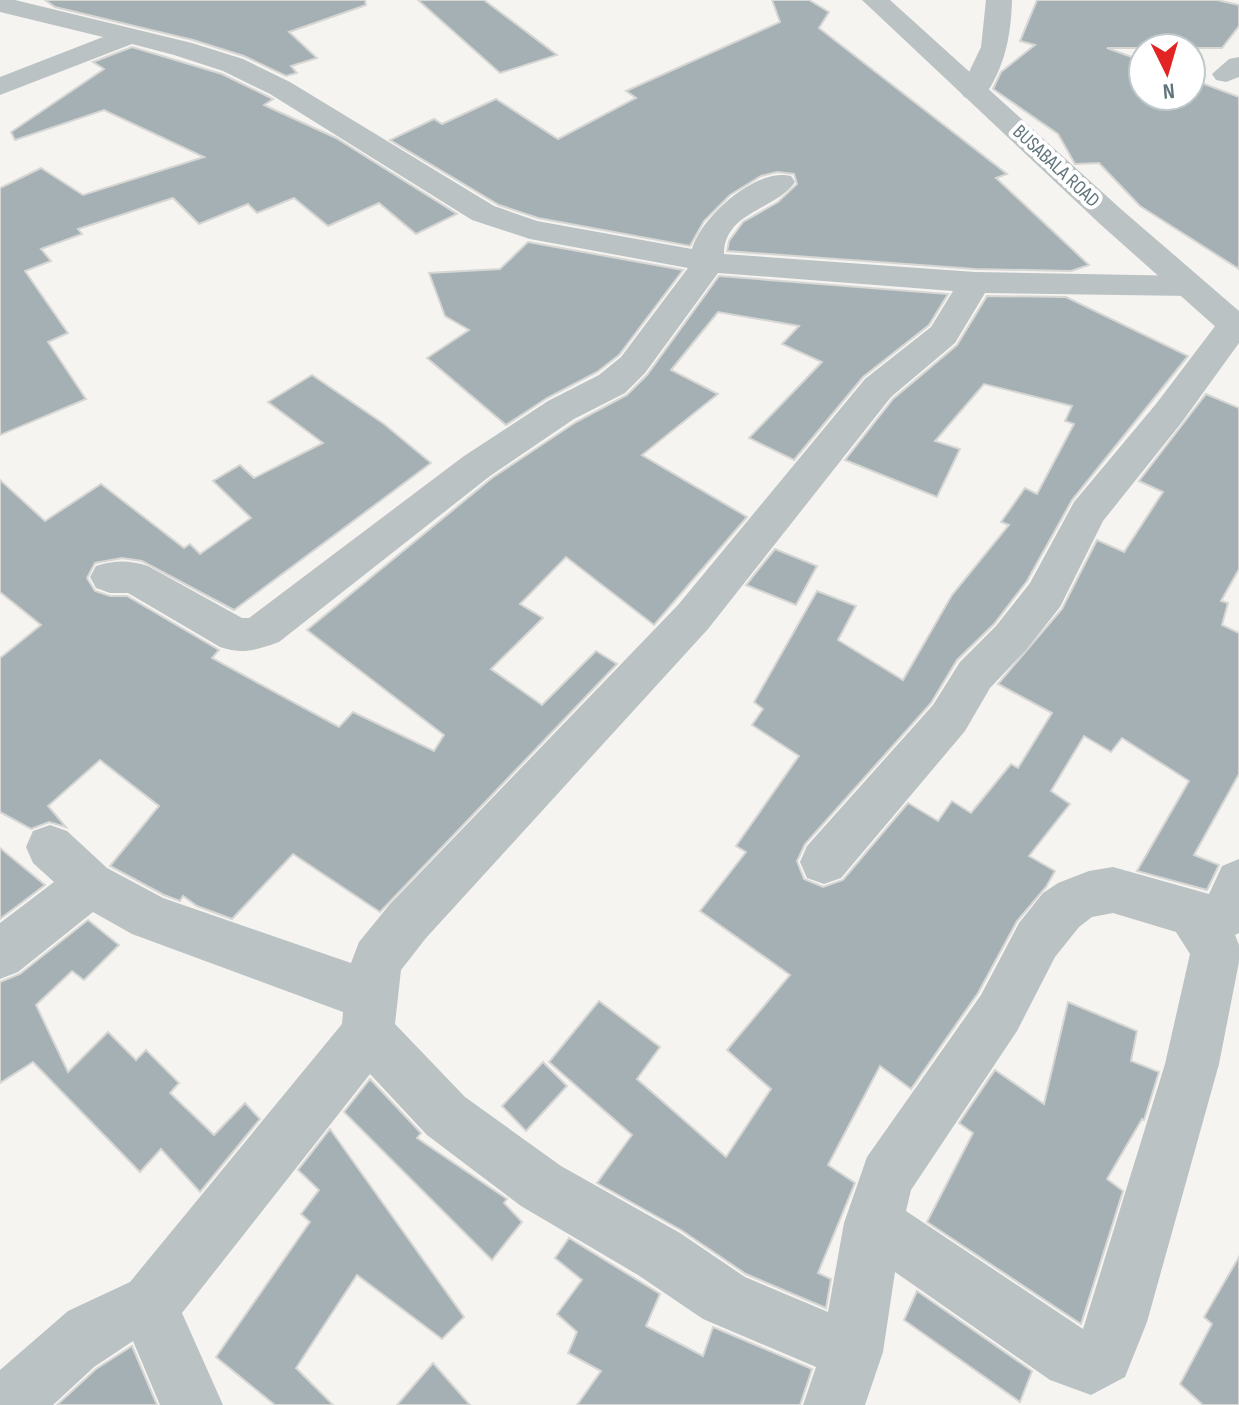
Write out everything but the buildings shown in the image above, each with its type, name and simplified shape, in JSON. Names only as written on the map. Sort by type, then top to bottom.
[{"type":"street","name":"BUSABALA ROAD","points":[[875,0],[1236,327]]},
{"type":"street","points":[[974,91],[993,56],[998,38],[999,0]]},
{"type":"street","points":[[0,4],[233,65],[280,88],[483,213],[530,229],[709,263],[975,282],[1190,286]]},
{"type":"street","points":[[0,87],[130,36]]},
{"type":"street","points":[[709,263],[706,252],[710,236],[723,219],[780,182]]},
{"type":"street","points":[[110,577],[134,577],[235,635],[247,636],[264,630],[477,466],[561,410],[612,384],[633,365],[709,263]]},
{"type":"street","points":[[8,1405],[83,1336],[121,1313],[148,1307],[369,1015],[377,960],[408,921],[693,617],[806,482],[878,388],[943,335],[975,282]]},
{"type":"street","points":[[824,862],[949,718],[975,675],[1011,638],[1045,595],[1088,512],[1236,327]]},
{"type":"street","points":[[50,847],[90,884],[150,917],[369,1015],[446,1116],[541,1186],[659,1254],[724,1298],[852,1352]]},
{"type":"street","points":[[0,954],[90,884]]},
{"type":"street","points":[[834,1405],[852,1352],[873,1223],[887,1177],[999,1013],[1037,940],[1061,910],[1089,894],[1113,890],[1215,896],[1216,950],[1208,992],[1158,1186],[1117,1322],[1103,1355],[1091,1364],[1072,1358],[873,1223]]},
{"type":"street","points":[[148,1307],[192,1405]]}]
